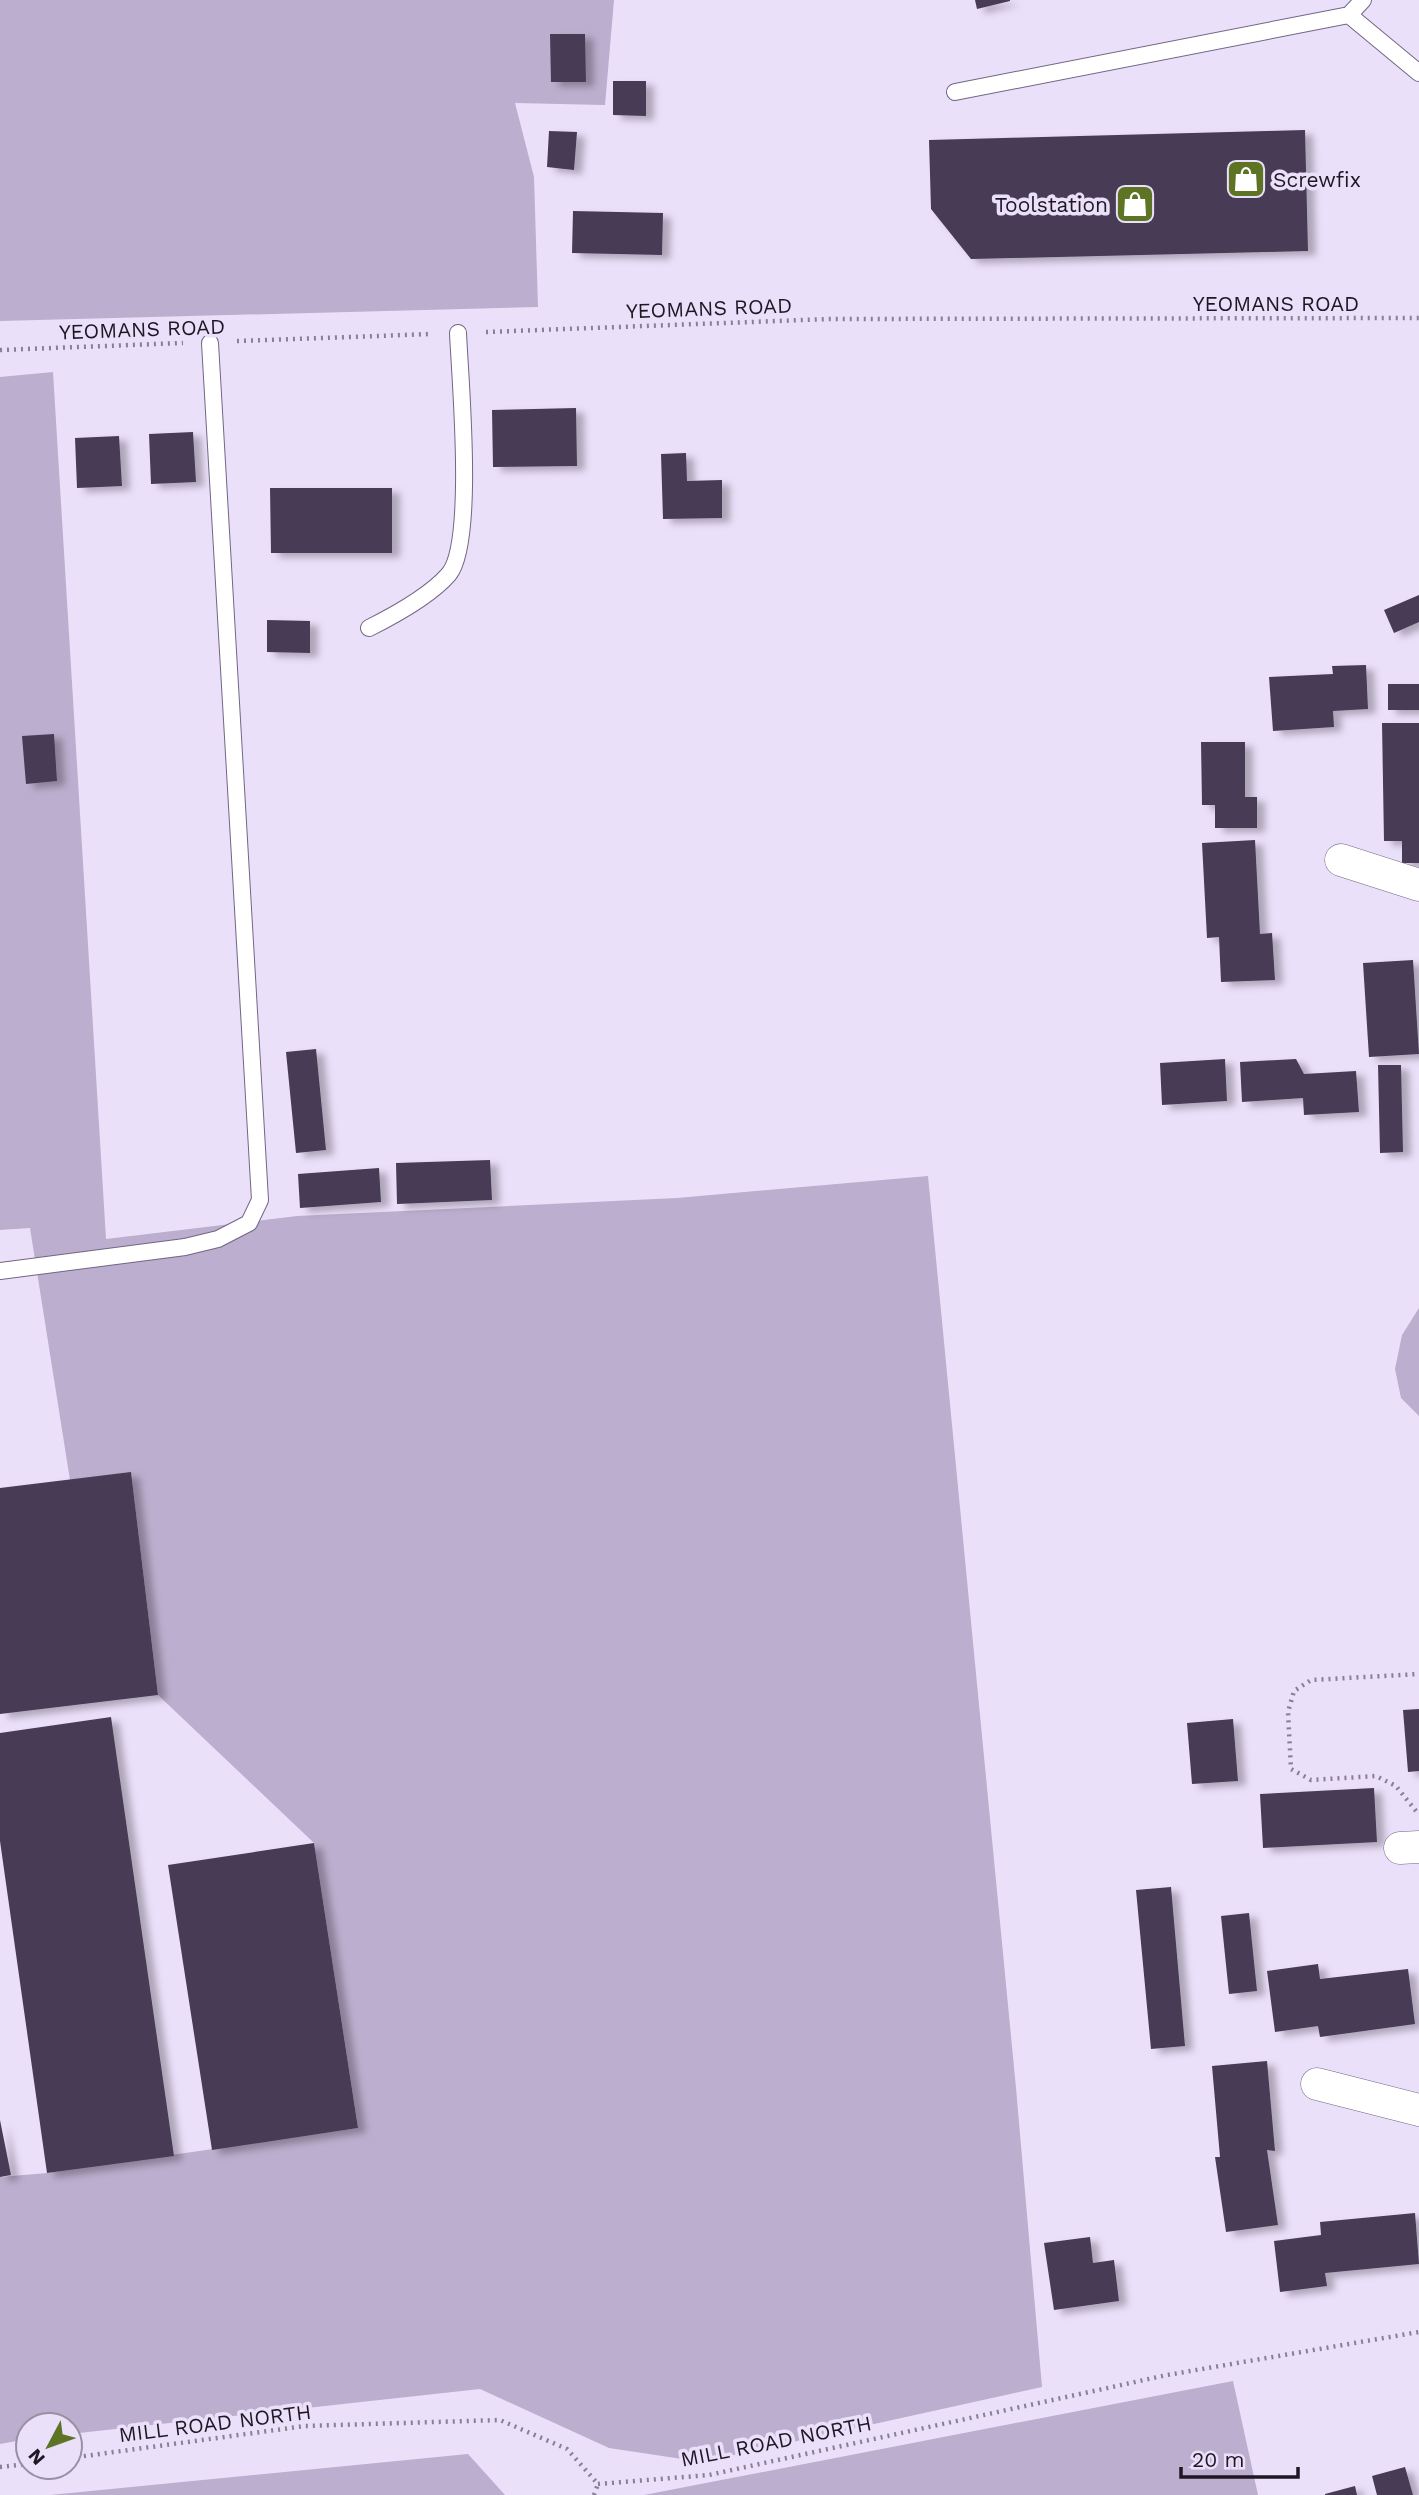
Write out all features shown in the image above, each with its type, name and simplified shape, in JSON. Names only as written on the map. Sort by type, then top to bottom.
[{"type":"street","points":[[1341,860],[1419,885]]},
{"type":"street","points":[[1317,2084],[1419,2110]]},
{"type":"lane","points":[[955,92],[1349,15],[1363,0]]},
{"type":"lane","points":[[1349,15],[1419,73]]},
{"type":"lane","points":[[369,628],[398,614],[450,572],[460,539],[465,488],[458,333]]},
{"type":"lane","points":[[0,1271],[172,1249],[218,1239],[249,1223],[260,1200],[211,342]]},
{"type":"path","name":"YEOMANS ROAD","points":[[0,350],[830,319],[1419,318]]},
{"type":"path","points":[[1419,1674],[1311,1681],[1294,1691],[1289,1712],[1291,1769],[1311,1780],[1376,1776],[1396,1786],[1419,1814]]},
{"type":"path","name":"MILL ROAD NORTH","points":[[84,2456],[305,2426],[500,2420],[567,2449],[598,2484],[709,2475],[1167,2375],[1419,2332]]},
{"type":"path","points":[[594,2495],[598,2484]]},
{"type":"shaded area","points":[[0,0],[614,0],[605,105],[515,103],[534,177],[538,307],[0,321]]},
{"type":"shaded area","points":[[53,372],[106,1239],[297,1216],[677,1198],[928,1176],[1016,2088],[1042,2387],[702,2462],[609,2448],[480,2389],[84,2432],[84,2411],[14,2411],[14,2442],[0,2444],[0,2177],[47,2173],[358,2128],[314,1843],[158,1695],[131,1473],[70,1480],[30,1228],[0,1230],[0,377]]},
{"type":"shaded area","points":[[1419,1308],[1419,1416],[1401,1398],[1395,1369],[1402,1335]]},
{"type":"shaded area","points":[[1233,2381],[1258,2495],[644,2495]]},
{"type":"shaded area","points":[[468,2454],[505,2495],[50,2495]]},
{"type":"building","points":[[975,0],[1010,0],[1010,1],[977,9]]},
{"type":"building","points":[[550,34],[585,34],[586,82],[551,82]]},
{"type":"building","points":[[613,81],[646,81],[646,116],[613,115]]},
{"type":"building","points":[[1305,130],[1308,251],[971,259],[931,209],[929,140]]},
{"type":"building","points":[[549,131],[577,132],[574,170],[547,167]]},
{"type":"building","points":[[573,211],[663,213],[662,255],[572,253]]},
{"type":"building","points":[[576,408],[577,466],[493,467],[492,410]]},
{"type":"building","points":[[193,432],[196,482],[151,484],[149,434]]},
{"type":"building","points":[[119,436],[122,486],[77,488],[75,438]]},
{"type":"building","points":[[686,453],[687,481],[722,480],[722,518],[663,519],[661,454]]},
{"type":"building","points":[[270,488],[392,488],[392,553],[271,553]]},
{"type":"building","points":[[1419,595],[1419,622],[1394,633],[1384,610]]},
{"type":"building","points":[[267,620],[310,621],[310,653],[267,652]]},
{"type":"building","points":[[1366,665],[1368,709],[1333,711],[1334,727],[1273,731],[1269,677],[1333,674],[1332,666]]},
{"type":"building","points":[[1388,684],[1419,684],[1419,710],[1388,710]]},
{"type":"building","points":[[1382,723],[1419,723],[1419,863],[1402,863],[1402,841],[1384,841]]},
{"type":"building","points":[[54,734],[57,781],[26,784],[22,736]]},
{"type":"building","points":[[1201,742],[1245,742],[1245,797],[1257,797],[1257,828],[1215,828],[1215,805],[1202,805]]},
{"type":"building","points":[[1255,840],[1260,934],[1272,933],[1275,980],[1221,982],[1219,937],[1207,938],[1202,843]]},
{"type":"building","points":[[1413,960],[1419,1054],[1369,1057],[1363,963]]},
{"type":"building","points":[[316,1049],[326,1150],[296,1153],[286,1052]]},
{"type":"building","points":[[1225,1059],[1227,1101],[1162,1105],[1160,1063]]},
{"type":"building","points":[[1296,1059],[1304,1074],[1356,1071],[1359,1112],[1304,1115],[1303,1098],[1242,1102],[1240,1062]]},
{"type":"building","points":[[1378,1065],[1401,1065],[1403,1152],[1380,1153]]},
{"type":"building","points":[[490,1160],[492,1200],[397,1204],[396,1163]]},
{"type":"building","points":[[379,1168],[381,1202],[300,1208],[298,1174]]},
{"type":"building","points":[[131,1472],[158,1695],[0,1714],[0,1488]]},
{"type":"building","points":[[1419,1709],[1419,1771],[1408,1772],[1403,1710]]},
{"type":"building","points":[[111,1717],[174,2156],[47,2173],[0,1841],[0,1733]]},
{"type":"building","points":[[1233,1719],[1238,1781],[1192,1784],[1187,1723]]},
{"type":"building","points":[[1374,1788],[1377,1842],[1263,1848],[1260,1794]]},
{"type":"building","points":[[314,1843],[358,2128],[212,2150],[168,1865]]},
{"type":"building","points":[[1171,1887],[1185,2046],[1151,2049],[1136,1890]]},
{"type":"building","points":[[1249,1913],[1257,1991],[1229,1994],[1221,1916]]},
{"type":"building","points":[[1318,1964],[1320,1979],[1408,1969],[1415,2024],[1320,2037],[1318,2026],[1275,2032],[1267,1971]]},
{"type":"building","points":[[1267,2061],[1275,2151],[1267,2150],[1278,2225],[1226,2232],[1215,2157],[1220,2157],[1212,2066]]},
{"type":"building","points":[[0,2120],[11,2175],[0,2177]]},
{"type":"building","points":[[1415,2213],[1419,2264],[1325,2273],[1327,2286],[1280,2292],[1274,2241],[1321,2235],[1320,2222]]},
{"type":"building","points":[[1090,2237],[1093,2263],[1114,2260],[1119,2301],[1054,2310],[1044,2243]]},
{"type":"building","points":[[1405,2467],[1413,2495],[1377,2495],[1372,2476]]},
{"type":"building","points":[[1355,2486],[1357,2495],[1325,2495],[1325,2494]]},
{"type":"place","name":"Screwfix","points":[[1246,179]]},
{"type":"place","name":"Toolstation","points":[[1135,204]]}]
